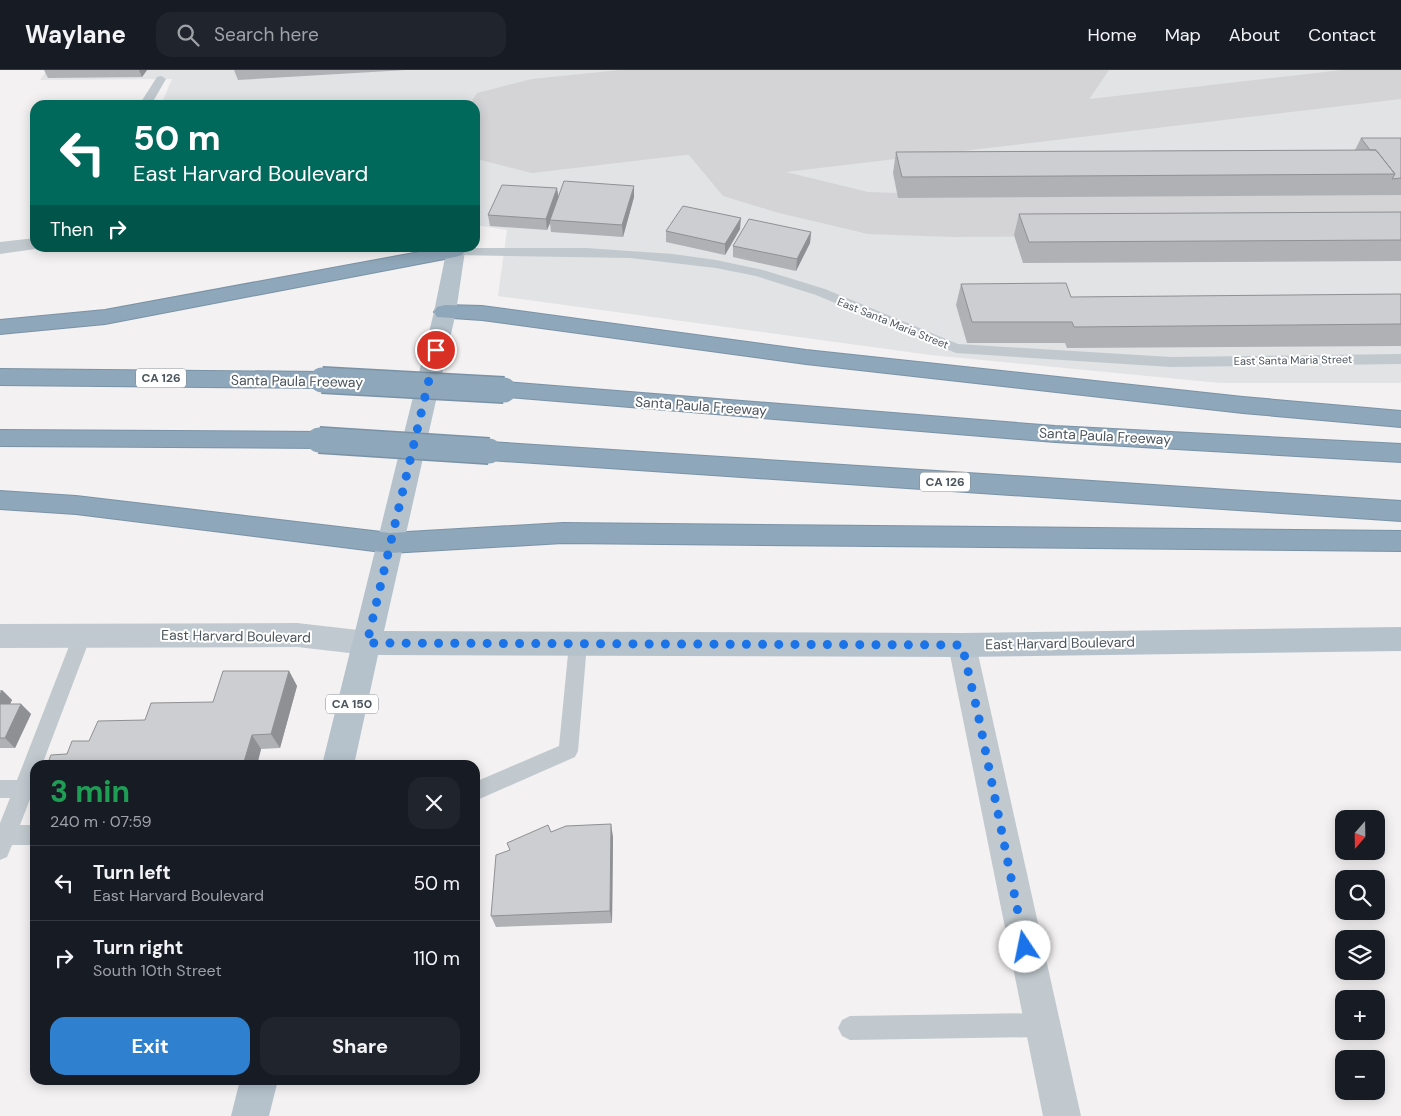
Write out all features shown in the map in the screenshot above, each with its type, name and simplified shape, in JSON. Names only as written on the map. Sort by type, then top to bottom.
[{"type":"highway","points":[[0,327],[105,317],[439,252]]},
{"type":"highway","points":[[445,312],[482,313],[806,357],[1243,405],[1401,419]]},
{"type":"highway","name":"Santa Paula Freeway","points":[[0,377],[322,380],[504,390],[1055,434],[1401,453]]},
{"type":"highway","name":"CA 126","points":[[0,438],[319,440],[1401,511]]},
{"type":"highway","points":[[0,500],[76,505],[390,543],[563,533],[1401,541]]},
{"type":"main road","name":"CA 150","points":[[339,760],[445,312],[454,252]]},
{"type":"main road","name":"East Harvard Boulevard","points":[[0,636],[297,635],[367,643],[962,645],[1401,639]]},
{"type":"main road","points":[[250,1116],[258,1085]]},
{"type":"street","points":[[0,248],[30,245]]},
{"type":"street","points":[[962,645],[978,714],[1041,1025],[1062,1116]]},
{"type":"lane","points":[[148,100],[161,79]]},
{"type":"lane","name":"East Santa Maria Street","points":[[480,250],[630,253],[725,266],[802,285],[926,338],[965,349],[1171,362],[1401,359]]},
{"type":"lane","points":[[35,760],[82,636]]},
{"type":"lane","points":[[480,790],[568,751],[578,644]]},
{"type":"lane","points":[[3,843],[30,773]]},
{"type":"lane","points":[[0,789],[24,789]]},
{"type":"lane","points":[[3,843],[30,836]]},
{"type":"lane","points":[[850,1028],[1041,1025]]},
{"type":"shaded area","points":[[47,70],[1401,70],[1401,383],[1220,383],[931,355],[498,296],[507,230],[480,226],[480,100],[163,100],[172,79],[40,80]]},
{"type":"building","points":[[1361,138],[1401,138],[1401,178],[1392,179],[1395,174],[1376,150],[1370,150]]},
{"type":"building","points":[[1376,150],[1395,174],[902,177],[896,152]]},
{"type":"building","points":[[564,181],[634,186],[622,225],[550,220]]},
{"type":"building","points":[[502,185],[557,188],[546,219],[488,215]]},
{"type":"building","points":[[683,206],[741,218],[725,244],[666,231]]},
{"type":"building","points":[[1401,212],[1401,240],[1029,242],[1019,214]]},
{"type":"building","points":[[749,219],[811,232],[797,259],[733,246]]},
{"type":"building","points":[[1066,283],[1071,297],[1401,294],[1401,324],[1074,327],[1072,322],[972,322],[961,284]]},
{"type":"building","points":[[223,671],[289,671],[271,734],[252,735],[244,760],[49,760],[51,755],[67,754],[72,741],[89,741],[98,721],[145,720],[151,703],[213,702]]},
{"type":"building","points":[[0,704],[21,704],[5,738],[0,738]]},
{"type":"building","points":[[611,824],[610,911],[491,916],[496,855],[510,850],[507,843],[548,825],[551,832],[566,826]]},
{"type":"taxiway","points":[[734,155],[744,158],[1401,81]]},
{"type":"taxiway","points":[[715,106],[715,126],[721,155],[747,182],[803,199],[868,213],[953,216],[1401,212]]},
{"type":"runway","points":[[532,126],[1036,70]]},
{"type":"route","points":[[436,350],[367,643],[962,645],[978,714],[1025,947]]}]
